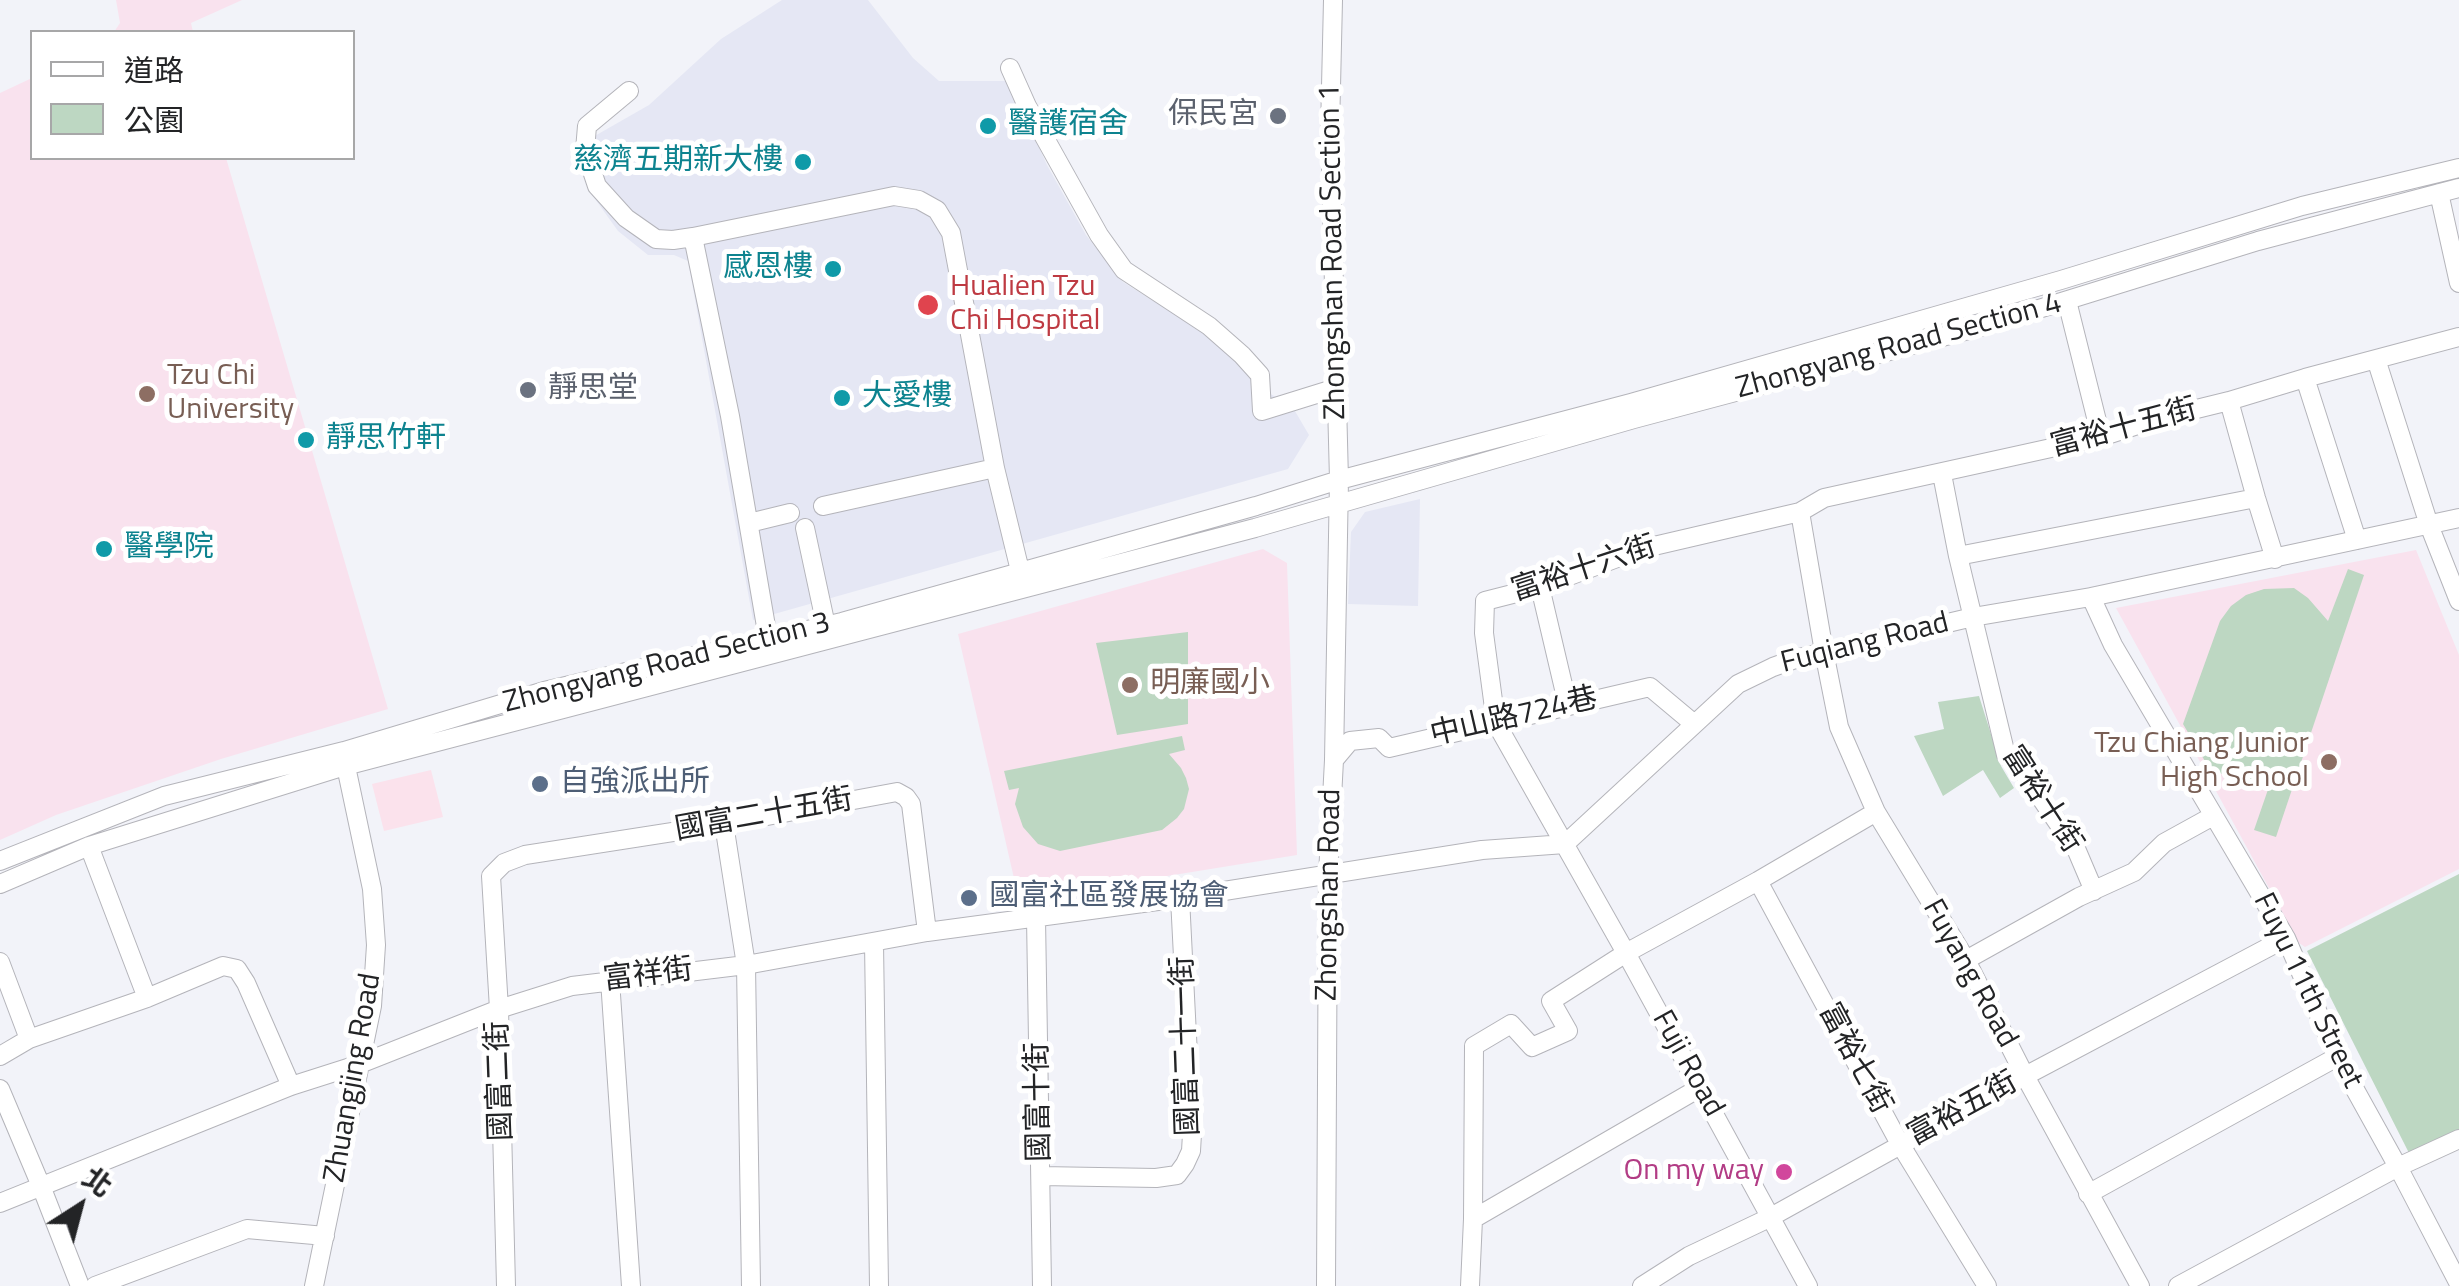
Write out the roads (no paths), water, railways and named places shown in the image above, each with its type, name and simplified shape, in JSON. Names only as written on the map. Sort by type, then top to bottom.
[{"type":"street","name":"Zhongshan Road Section 1","points":[[1333,0],[1330,130],[1338,503]]},
{"type":"street","points":[[1010,68],[1099,235],[1124,270],[1209,326],[1242,354],[1260,376],[1262,412],[1336,388]]},
{"type":"street","points":[[629,90],[587,126],[585,150],[597,186],[626,218],[656,238],[692,238],[894,196],[919,200],[937,210],[951,234],[995,468],[1022,581]]},
{"type":"street","name":"Zhongyang Road Section 4","points":[[1339,480],[1650,398],[2302,206],[2459,168]]},
{"type":"street","name":"Zhongyang Road Section 4","points":[[1338,503],[1987,325],[2258,241],[2459,188]]},
{"type":"street","points":[[2439,193],[2459,284]]},
{"type":"street","points":[[692,238],[768,638]]},
{"type":"street","points":[[2066,301],[2101,437]]},
{"type":"street","name":"富裕十五街","points":[[1800,512],[1824,498],[2101,437],[2459,337]]},
{"type":"street","points":[[2376,359],[2429,525],[2459,602]]},
{"type":"street","points":[[2305,378],[2356,540]]},
{"type":"street","points":[[2229,401],[2275,559]]},
{"type":"street","points":[[823,506],[995,468]]},
{"type":"street","name":"富裕十街","points":[[1942,474],[2006,754],[2023,772],[2077,851],[2094,891]]},
{"type":"street","name":"Zhongyang Road Section 3","points":[[1022,581],[1339,480]]},
{"type":"street","points":[[1958,556],[2256,498]]},
{"type":"street","name":"Zhongyang Road Section 3","points":[[0,861],[164,796],[344,758],[1022,581],[1236,533],[1338,503]]},
{"type":"street","name":"Zhongshan Road","points":[[1326,1286],[1328,875],[1338,503]]},
{"type":"street","points":[[749,523],[790,512]]},
{"type":"street","points":[[1800,512],[1824,652]]},
{"type":"street","name":"富裕十六街","points":[[1565,844],[1496,723],[1484,632],[1485,601],[1540,587],[1640,549],[1800,512]]},
{"type":"street","name":"Fuqiang Road","points":[[1565,844],[1738,684],[1795,659],[1973,617],[2090,597],[2459,518]]},
{"type":"street","points":[[805,528],[827,633]]},
{"type":"street","points":[[1540,587],[1568,706]]},
{"type":"street","name":"Fuyu 11th Street","points":[[2090,597],[2112,645],[2286,938],[2337,1058],[2459,1284]]},
{"type":"street","name":"Zhongyang Road Section 3","points":[[0,884],[89,846],[544,691],[768,638],[827,633]]},
{"type":"street","name":"Fuyang Road","points":[[1824,652],[1839,727],[1876,812],[1966,960],[2024,1076],[2140,1286]]},
{"type":"street","name":"中山路724巷","points":[[1334,760],[1350,741],[1379,738],[1388,748],[1650,686],[1693,723]]},
{"type":"street","name":"Zhuangjing Road","points":[[314,1286],[372,1006],[376,944],[372,888],[344,758]]},
{"type":"street","name":"國富二十五街","points":[[491,876],[504,864],[525,854],[724,824],[897,792],[911,804],[927,932]]},
{"type":"street","points":[[1470,1286],[1474,1046],[1512,1024],[1532,1047],[1568,1031],[1552,1000],[1626,953],[1876,812]]},
{"type":"street","points":[[1966,960],[2134,872],[2164,842],[2214,816]]},
{"type":"street","points":[[724,824],[746,966],[751,1286]]},
{"type":"street","points":[[1328,875],[1482,850],[1565,844]]},
{"type":"street","name":"Fuji Road","points":[[1565,844],[1808,1286]]},
{"type":"street","points":[[89,846],[147,998]]},
{"type":"street","name":"富祥街","points":[[0,1204],[291,1086],[572,986],[746,966],[927,932],[1328,875]]},
{"type":"street","name":"國富二街","points":[[491,876],[499,1009],[506,1286]]},
{"type":"street","name":"富裕七街","points":[[1758,881],[1900,1144],[1986,1286]]},
{"type":"street","name":"國富二十一街","points":[[1041,1176],[1156,1178],[1177,1175],[1185,1164],[1192,1134],[1180,898]]},
{"type":"street","name":"國富十街","points":[[1036,918],[1042,1286]]},
{"type":"street","name":"富裕五街","points":[[1642,1286],[1688,1256],[1769,1218],[2024,1076],[2286,938]]},
{"type":"street","points":[[874,943],[879,1286]]},
{"type":"street","points":[[0,962],[29,1039]]},
{"type":"street","points":[[0,1056],[29,1039],[147,998],[223,966],[237,969],[246,982],[291,1086]]},
{"type":"street","points":[[610,980],[632,1286]]},
{"type":"street","points":[[2088,1194],[2337,1058]]},
{"type":"street","points":[[1473,1219],[1701,1087]]},
{"type":"street","points":[[0,1089],[80,1286]]},
{"type":"street","points":[[2178,1286],[2459,1139]]},
{"type":"street","points":[[95,1286],[248,1230],[325,1236]]},
{"type":"place","name":"保民宮","points":[[1278,116]]},
{"type":"place","name":"醫護宿舍","points":[[988,126]]},
{"type":"place","name":"慈濟五期新大樓","points":[[803,162]]},
{"type":"place","name":"感恩樓","points":[[833,269]]},
{"type":"place","name":"Hualien Tzu Chi Hospital","points":[[928,305]]},
{"type":"place","name":"靜思堂","points":[[528,390]]},
{"type":"place","name":"Tzu Chi University","points":[[147,394]]},
{"type":"place","name":"大愛樓","points":[[842,398]]},
{"type":"place","name":"靜思竹軒","points":[[306,440]]},
{"type":"place","name":"醫學院","points":[[104,549]]},
{"type":"place","name":"明廉國小","points":[[1130,685]]},
{"type":"place","name":"Tzu Chiang Junior High School","points":[[2329,762]]},
{"type":"place","name":"自強派出所","points":[[540,784]]},
{"type":"place","name":"國富社區發展協會","points":[[969,898]]},
{"type":"place","name":"On my way","points":[[1784,1172]]}]
